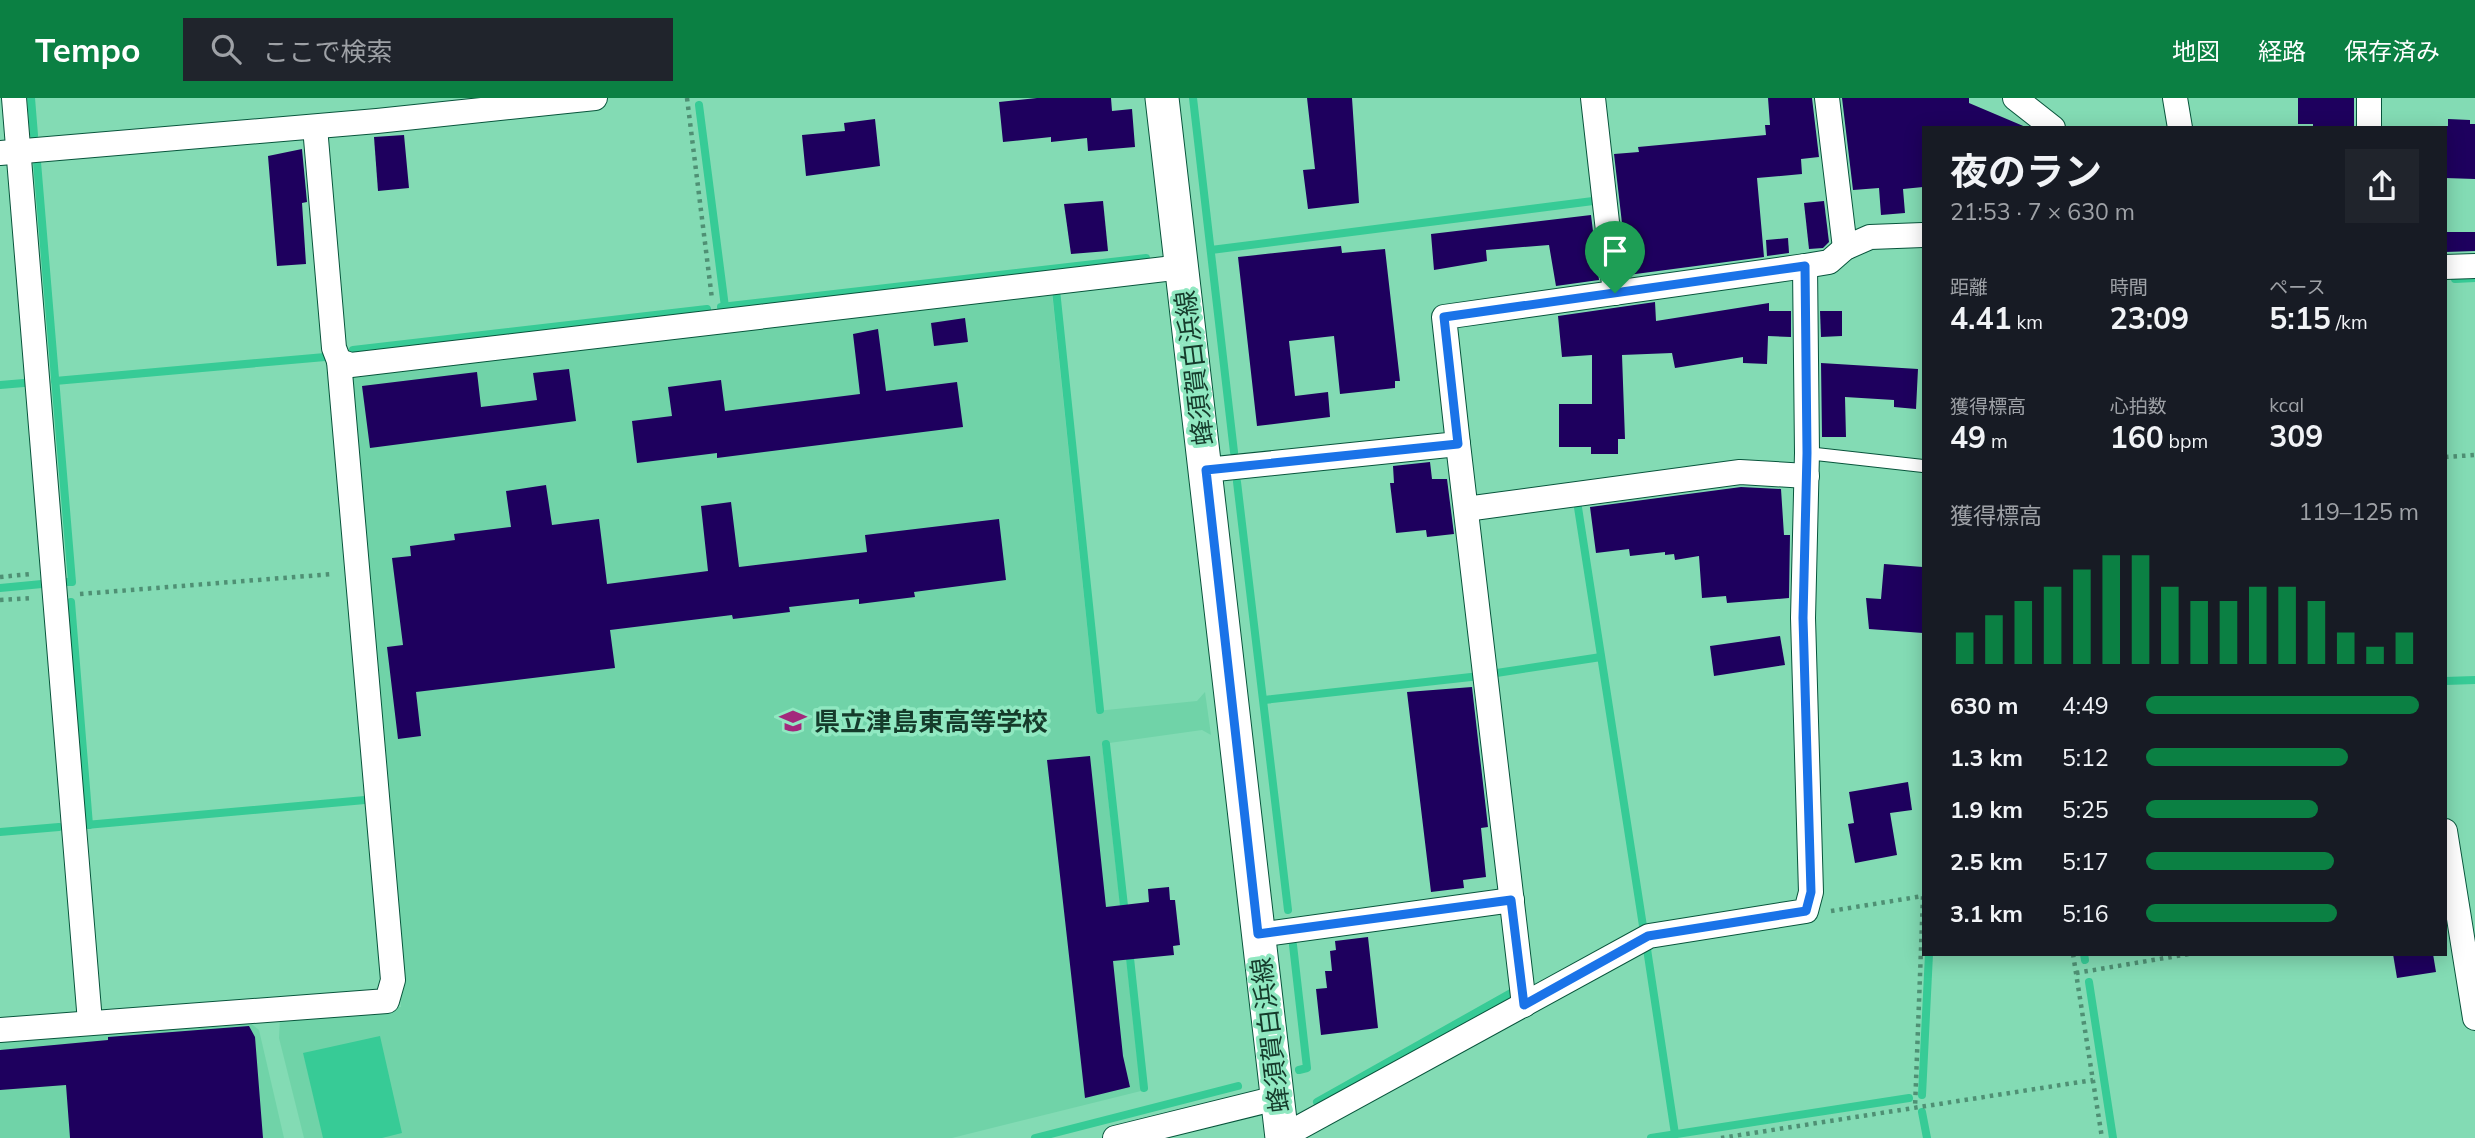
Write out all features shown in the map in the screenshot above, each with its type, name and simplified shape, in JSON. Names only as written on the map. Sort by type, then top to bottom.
[{"type":"main road","name":"蜂須賀白浜線","points":[[1162,98],[1282,1137]]},
{"type":"street","points":[[14,98],[9,152],[54,596],[90,1023]]},
{"type":"street","points":[[9,152],[315,127],[595,98]]},
{"type":"street","points":[[1593,98],[1615,293]]},
{"type":"street","points":[[1828,98],[1845,248]]},
{"type":"street","points":[[2015,98],[2050,126]]},
{"type":"street","points":[[2175,98],[2180,126]]},
{"type":"street","points":[[2369,98],[2369,126]]},
{"type":"street","points":[[0,1030],[387,1001],[393,980],[340,361],[334,348],[315,127]]},
{"type":"street","points":[[1524,1005],[1444,317],[1829,262],[1845,248],[1870,237],[1922,235]]},
{"type":"street","points":[[1282,1137],[1648,936],[1806,911],[1811,892],[1803,618],[1807,465],[1805,266]]},
{"type":"street","points":[[2447,267],[2475,266]]},
{"type":"street","points":[[340,361],[352,365],[1182,267]]},
{"type":"street","points":[[1206,470],[1458,444]]},
{"type":"street","points":[[1466,509],[1807,465]]},
{"type":"street","points":[[2447,838],[2466,909],[2475,1018]]},
{"type":"street","points":[[1258,934],[1511,900]]},
{"type":"street","points":[[1115,1138],[1277,1098]]},
{"type":"lane","points":[[1807,465],[1922,466]]},
{"type":"path","points":[[687,98],[715,321]]},
{"type":"path","points":[[2447,457],[2475,456]]},
{"type":"path","points":[[54,596],[358,572]]},
{"type":"path","points":[[1806,911],[1824,912],[1922,896]]},
{"type":"path","points":[[1915,1108],[1922,922]]},
{"type":"path","points":[[2073,956],[2102,1138]]},
{"type":"path","points":[[2076,973],[2177,956]]},
{"type":"path","points":[[1721,1138],[2093,1080]]},
{"type":"shaded area","name":"県立津島東高等学校","points":[[1052,293],[1096,711],[1197,701],[1205,692],[1211,735],[1202,730],[1102,744],[1141,1091],[952,1138],[304,1138],[279,1038],[280,1018],[401,1007],[349,384],[354,371]]},
{"type":"shaded area","points":[[249,1022],[259,1030],[284,1138],[0,1138],[0,1039]]},
{"type":"shaded area","points":[[380,1036],[402,1133],[382,1138],[323,1138],[303,1053]]},
{"type":"building","points":[[1037,98],[1111,98],[1112,111],[1132,109],[1135,147],[1088,151],[1087,138],[1051,142],[1051,137],[1003,142],[999,102]]},
{"type":"building","points":[[1307,98],[1352,98],[1359,203],[1308,209],[1303,170],[1315,169]]},
{"type":"building","points":[[1768,98],[1812,98],[1819,157],[1801,159],[1802,174],[1757,178],[1764,257],[1628,275],[1614,154],[1639,152],[1638,147],[1766,135],[1765,125],[1770,125]]},
{"type":"building","points":[[1842,98],[1969,98],[1969,103],[2023,126],[1922,126],[1922,187],[1903,189],[1905,213],[1881,215],[1879,188],[1853,190]]},
{"type":"building","points":[[2298,98],[2354,98],[2354,126],[2298,124]]},
{"type":"building","points":[[875,119],[880,166],[806,176],[802,135],[845,131],[844,123]]},
{"type":"building","points":[[2448,119],[2470,120],[2470,124],[2475,124],[2475,179],[2447,178]]},
{"type":"building","points":[[404,135],[409,188],[378,191],[374,137]]},
{"type":"building","points":[[302,149],[307,202],[302,203],[306,264],[277,266],[268,156]]},
{"type":"building","points":[[1103,201],[1108,251],[1071,254],[1064,204]]},
{"type":"building","points":[[1824,201],[1829,242],[1823,248],[1809,249],[1804,203]]},
{"type":"building","points":[[1591,215],[1599,280],[1556,286],[1549,245],[1486,250],[1487,261],[1434,270],[1431,234]]},
{"type":"building","points":[[2447,232],[2475,232],[2475,251],[2447,252]]},
{"type":"building","points":[[1788,238],[1789,253],[1767,256],[1766,240]]},
{"type":"building","points":[[1341,246],[1342,253],[1385,249],[1400,381],[1395,381],[1395,388],[1340,394],[1334,336],[1289,341],[1295,396],[1328,392],[1330,417],[1257,426],[1238,257]]},
{"type":"building","points":[[1655,302],[1656,321],[1769,303],[1769,311],[1791,311],[1791,337],[1768,336],[1767,364],[1743,363],[1743,357],[1675,368],[1672,353],[1622,355],[1625,439],[1618,439],[1618,454],[1591,454],[1591,447],[1559,447],[1559,404],[1592,404],[1592,355],[1562,357],[1558,316]]},
{"type":"building","points":[[1820,311],[1842,311],[1842,336],[1821,337]]},
{"type":"building","points":[[965,318],[968,342],[934,346],[931,323]]},
{"type":"building","points":[[878,329],[886,391],[957,382],[963,427],[717,458],[717,453],[637,463],[632,421],[672,416],[668,387],[721,380],[725,411],[860,394],[853,334]]},
{"type":"building","points":[[1821,363],[1918,369],[1916,409],[1894,407],[1894,400],[1845,397],[1846,437],[1822,437]]},
{"type":"building","points":[[569,369],[576,421],[370,448],[362,386],[477,372],[481,407],[537,400],[533,373]]},
{"type":"building","points":[[1430,462],[1432,479],[1447,479],[1454,534],[1427,537],[1426,530],[1396,533],[1390,483],[1394,483],[1393,466]]},
{"type":"building","points":[[546,485],[552,525],[599,519],[607,584],[708,571],[701,506],[731,502],[739,567],[867,552],[865,535],[999,519],[1006,580],[914,592],[915,597],[859,604],[859,599],[789,607],[790,612],[733,619],[732,615],[610,630],[615,668],[416,692],[421,736],[398,739],[387,647],[403,645],[392,558],[411,556],[410,546],[455,540],[454,534],[511,527],[506,491]]},
{"type":"building","points":[[1741,487],[1781,489],[1784,535],[1790,535],[1789,598],[1727,603],[1726,596],[1702,598],[1699,556],[1675,560],[1674,554],[1665,555],[1665,552],[1630,556],[1629,549],[1596,553],[1590,507]]},
{"type":"building","points":[[1884,564],[1922,567],[1922,633],[1869,629],[1866,598],[1881,599]]},
{"type":"building","points":[[1780,636],[1785,665],[1714,676],[1710,646]]},
{"type":"building","points":[[1472,687],[1488,827],[1481,828],[1486,877],[1463,880],[1464,888],[1431,892],[1407,692]]},
{"type":"building","points":[[1090,756],[1106,907],[1149,902],[1148,889],[1169,887],[1170,900],[1175,900],[1180,945],[1173,946],[1174,955],[1113,961],[1123,1056],[1130,1087],[1085,1098],[1047,760]]},
{"type":"building","points":[[1908,782],[1912,810],[1890,813],[1897,855],[1855,863],[1848,824],[1854,823],[1849,792]]},
{"type":"building","points":[[1368,937],[1378,1028],[1321,1035],[1316,989],[1327,988],[1325,971],[1332,971],[1330,951],[1336,950],[1335,941]]},
{"type":"building","points":[[2393,956],[2433,956],[2436,972],[2397,978]]},
{"type":"building","points":[[249,1026],[255,1037],[263,1138],[70,1138],[66,1085],[0,1090],[0,1050],[108,1040],[108,1037]]},
{"type":"waterway","points":[[31,98],[34,135]]},
{"type":"waterway","points":[[1193,98],[1234,452]]},
{"type":"waterway","points":[[699,105],[725,307]]},
{"type":"waterway","points":[[37,162],[72,582],[65,582]]},
{"type":"waterway","points":[[1211,250],[1593,201]]},
{"type":"waterway","points":[[721,307],[1146,258]]},
{"type":"waterway","points":[[2455,279],[2475,278]]},
{"type":"waterway","points":[[1056,290],[1100,710]]},
{"type":"waterway","points":[[353,350],[707,309]]},
{"type":"waterway","points":[[55,381],[325,357]]},
{"type":"waterway","points":[[0,385],[24,383]]},
{"type":"waterway","points":[[1237,482],[1288,910]]},
{"type":"waterway","points":[[1577,501],[1643,926]]},
{"type":"waterway","points":[[0,588],[42,584]]},
{"type":"waterway","points":[[71,602],[89,825]]},
{"type":"waterway","points":[[1490,674],[1601,657]]},
{"type":"waterway","points":[[1264,700],[1480,676]]},
{"type":"waterway","points":[[2447,681],[2475,680]]},
{"type":"waterway","points":[[1106,744],[1125,915]]},
{"type":"waterway","points":[[86,825],[365,800]]},
{"type":"waterway","points":[[0,832],[59,827]]},
{"type":"waterway","points":[[1293,945],[1307,1068],[1299,1070]]},
{"type":"waterway","points":[[1129,949],[1144,1088]]},
{"type":"waterway","points":[[1647,949],[1675,1134]]},
{"type":"waterway","points":[[1922,1095],[1929,956]]},
{"type":"waterway","points":[[2084,956],[2085,960]]},
{"type":"waterway","points":[[2089,982],[2113,1138]]},
{"type":"waterway","points":[[1317,1102],[1511,993]]},
{"type":"waterway","points":[[1035,1138],[1238,1086]]},
{"type":"waterway","points":[[1651,1138],[1909,1098]]},
{"type":"waterway","points":[[1922,1112],[1927,1138]]},
{"type":"place","name":"県立津島東高等学校","points":[[793,721]]},
{"type":"route","points":[[1805,266],[1807,453],[1803,618],[1811,892],[1806,911],[1648,936],[1524,1005],[1511,900],[1258,934],[1206,470],[1458,444],[1444,317],[1615,293],[1805,266]]}]
